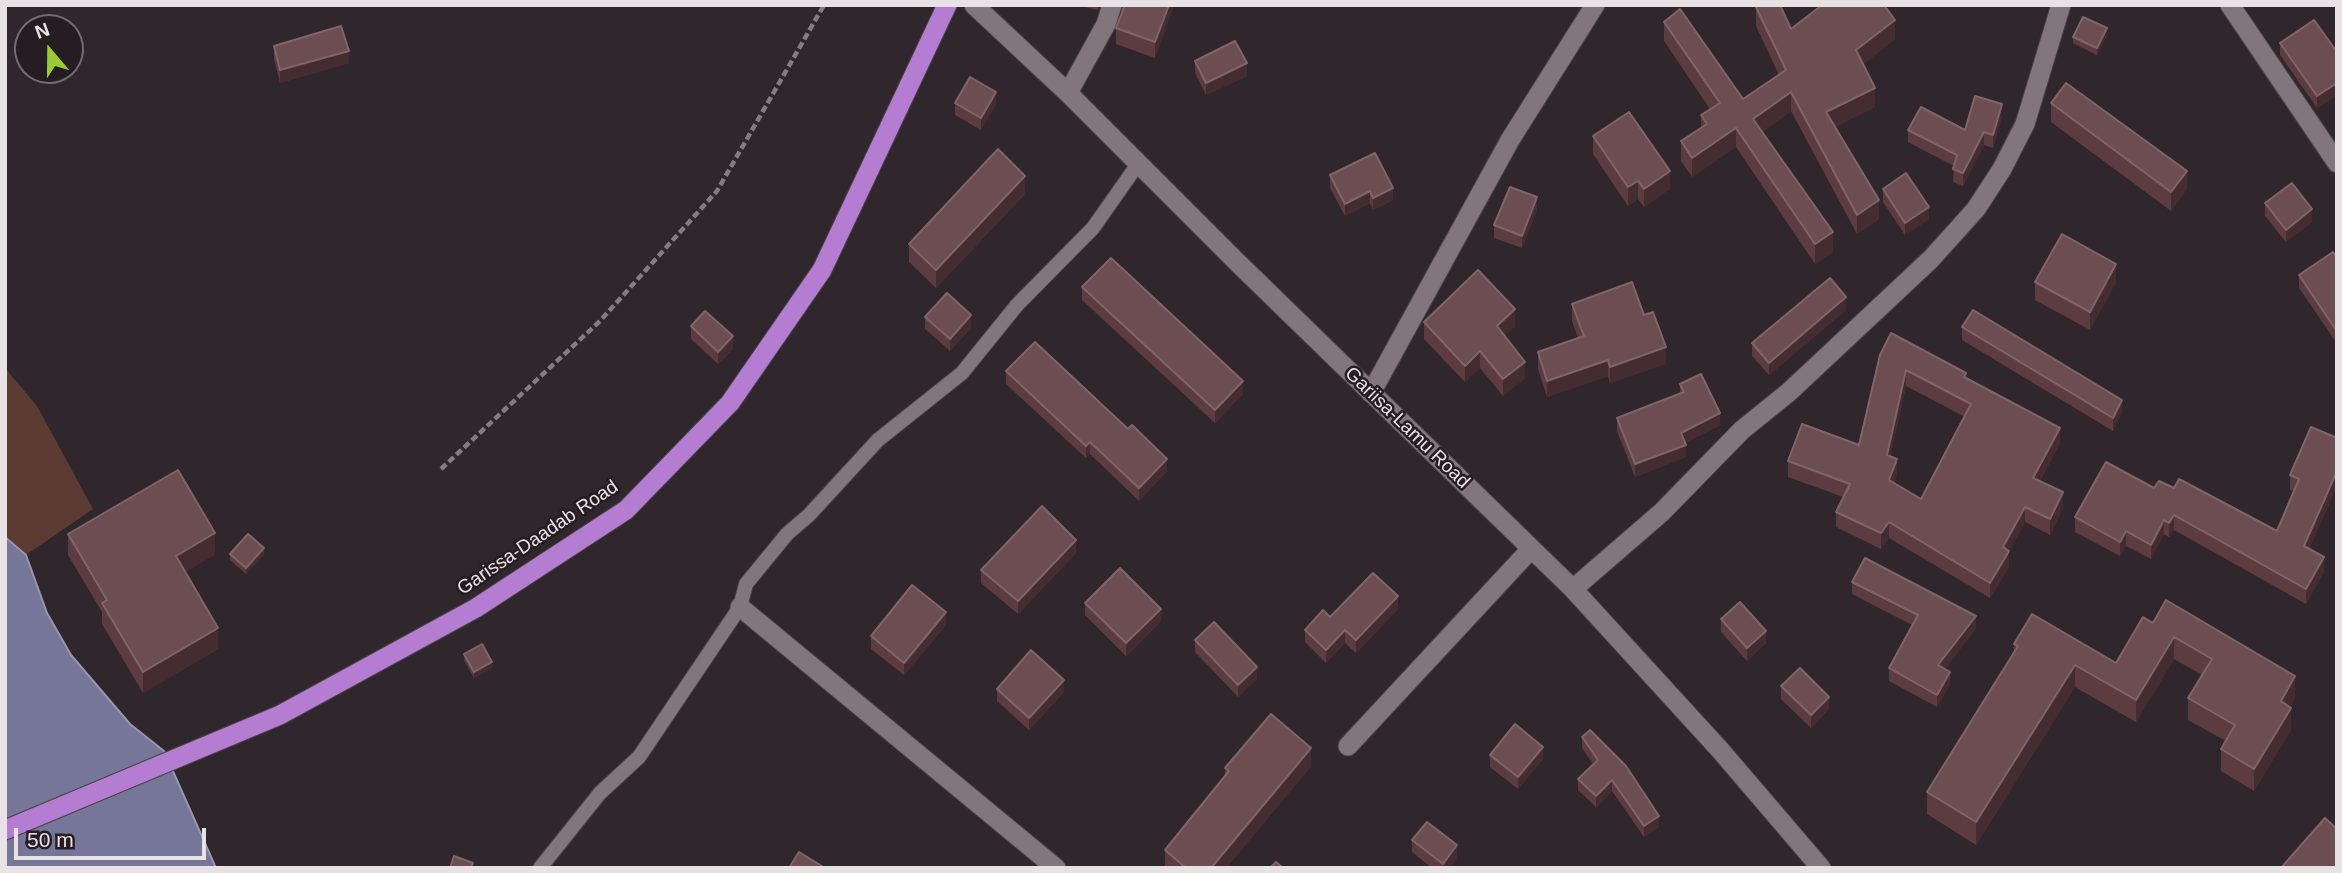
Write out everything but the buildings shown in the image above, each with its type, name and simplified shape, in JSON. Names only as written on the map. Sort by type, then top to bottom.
[{"type":"highway","name":"Garissa-Daadab Road","points":[[5,830],[280,715],[476,608],[616,517],[730,403],[822,270],[947,5]]},
{"type":"street","name":"Gariisa-Lamu Road","points":[[974,5],[1068,93],[1573,589],[1721,751],[1821,868]]},
{"type":"street","points":[[1068,93],[1106,24],[1112,5]]},
{"type":"street","points":[[1371,393],[1510,139],[1595,5]]},
{"type":"street","points":[[1573,589],[1662,512],[1742,430],[1789,392],[1921,269],[1976,209],[2003,169],[2025,124],[2060,5]]},
{"type":"street","points":[[2230,5],[2337,163]]},
{"type":"street","points":[[1348,746],[1531,549]]},
{"type":"street","points":[[740,607],[1056,868]]},
{"type":"lane","points":[[540,868],[600,793],[639,757],[740,607],[746,584],[787,534],[809,515],[878,440],[962,373],[1017,305],[1093,228],[1138,164]]},
{"type":"path","points":[[441,470],[600,321],[717,191],[824,5]]},
{"type":"shaded area","points":[[5,368],[37,406],[93,509],[26,555],[5,537]]},
{"type":"water","points":[[5,537],[26,555],[47,613],[71,655],[130,724],[164,751],[216,868],[5,868]]}]
